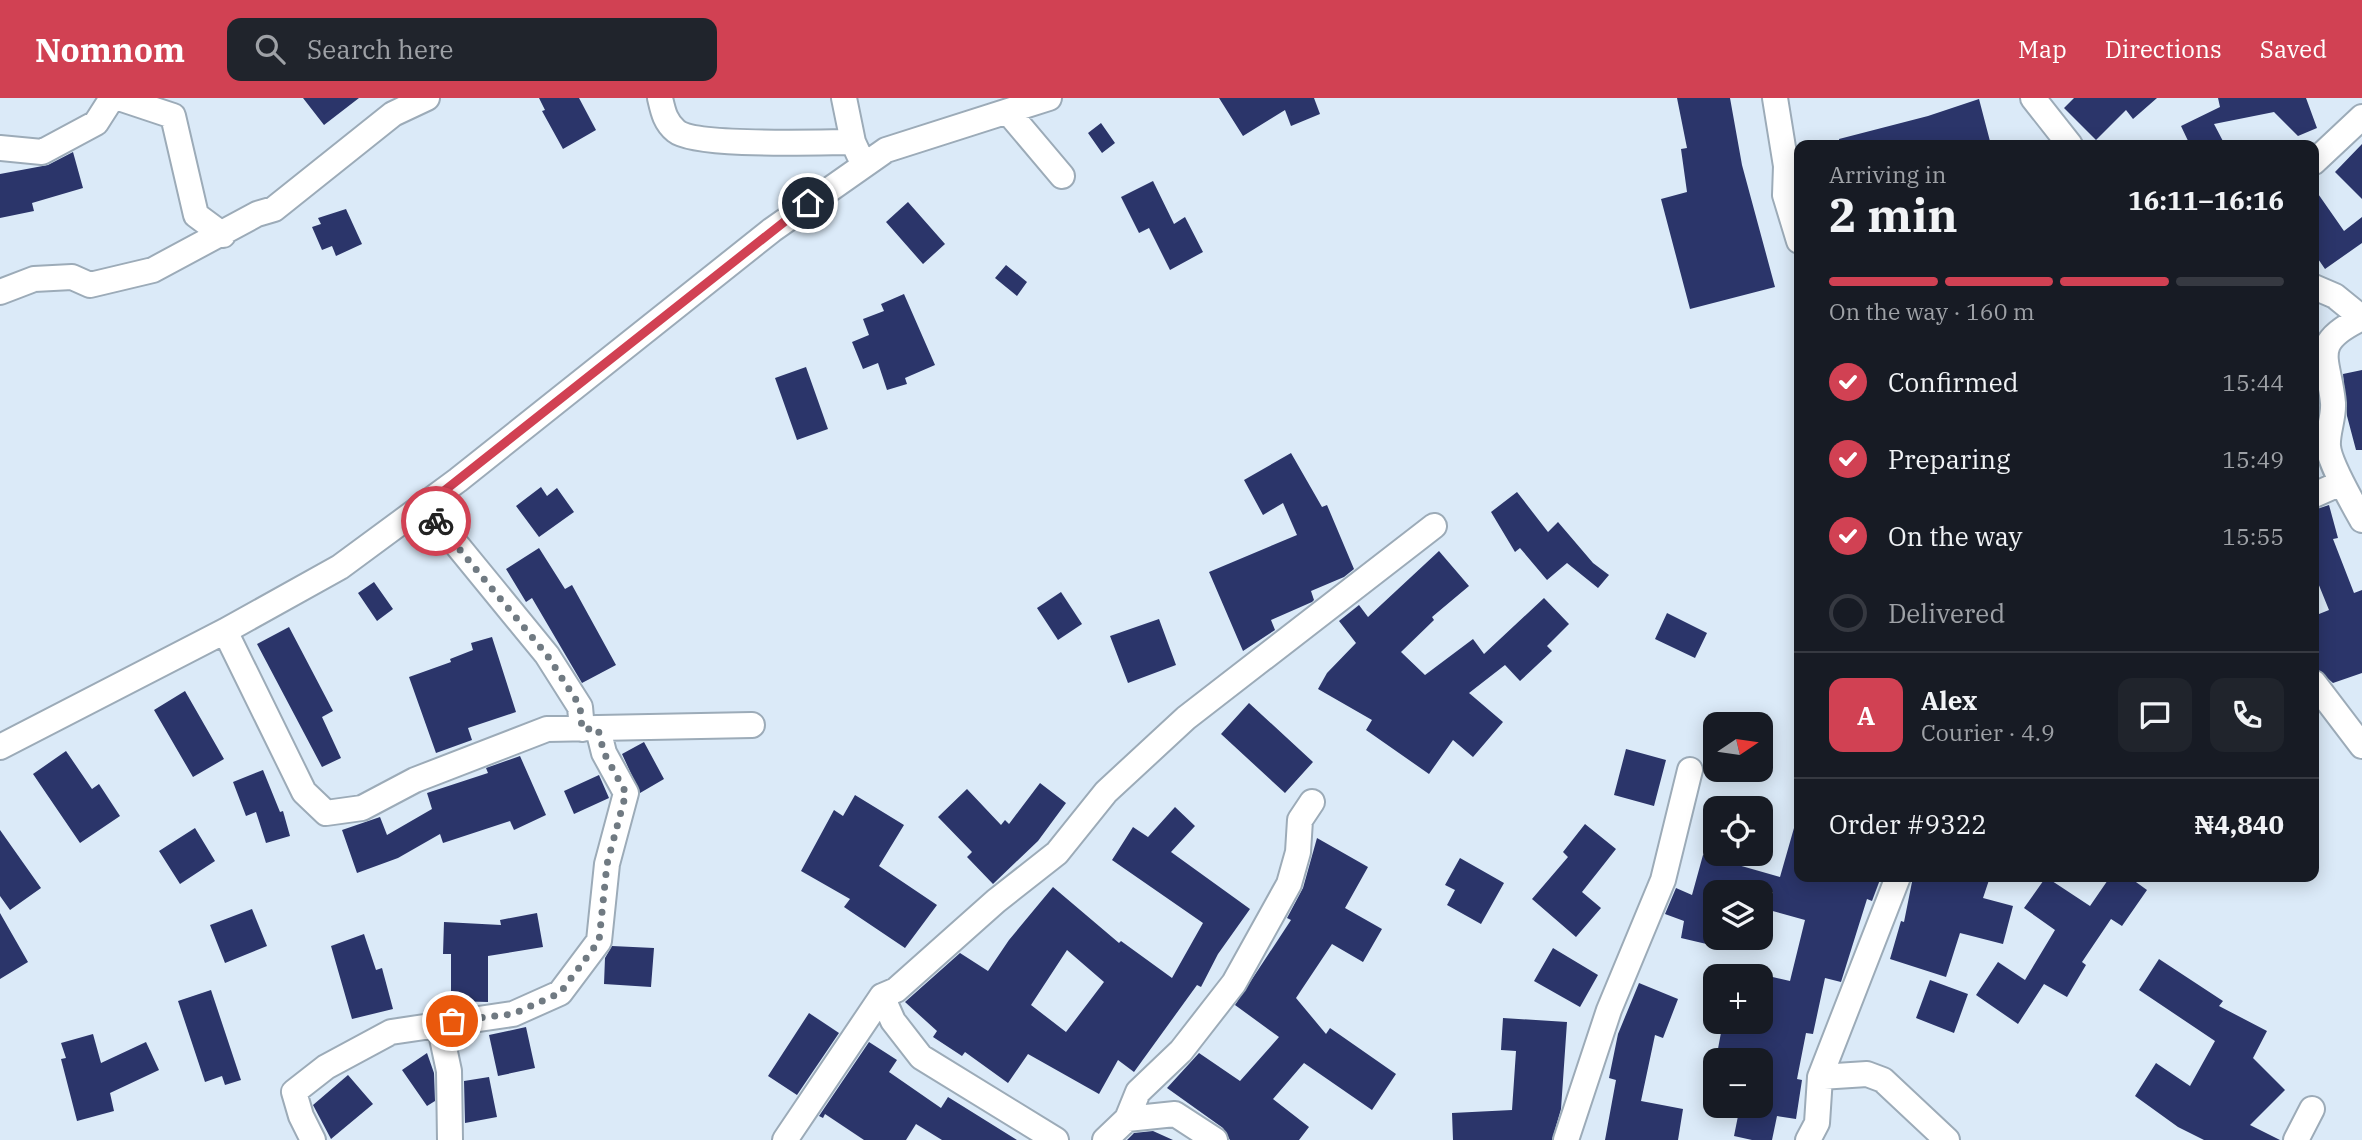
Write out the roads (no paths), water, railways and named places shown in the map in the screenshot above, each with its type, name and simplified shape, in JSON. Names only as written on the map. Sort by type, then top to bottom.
[{"type":"street","points":[[0,148],[42,152],[96,123],[113,98]]},
{"type":"street","points":[[119,98],[173,116],[196,215],[223,235]]},
{"type":"street","points":[[0,292],[34,279],[72,277],[90,285],[153,270],[223,235],[257,214],[274,209],[393,114],[427,98]]},
{"type":"street","points":[[660,98],[665,119],[677,133],[724,141],[853,142]]},
{"type":"street","points":[[844,98],[853,142],[863,164]]},
{"type":"street","points":[[0,747],[225,631],[340,567],[425,506],[772,230],[863,164],[886,150],[911,140],[1049,98]]},
{"type":"street","points":[[1775,98],[1792,201]]},
{"type":"street","points":[[2033,98],[2066,140]]},
{"type":"street","points":[[1008,112],[1062,176]]},
{"type":"street","points":[[2319,157],[2362,117]]},
{"type":"street","points":[[2324,292],[2362,318],[2331,339],[2324,354],[2333,401],[2333,421],[2327,447],[2341,483],[2362,520]]},
{"type":"street","points":[[2319,493],[2341,483]]},
{"type":"street","points":[[313,1140],[301,1116],[294,1092],[326,1067],[391,1032],[513,1014],[560,993],[599,941],[607,864],[626,793],[580,706],[547,655],[425,506]]},
{"type":"street","points":[[785,1140],[882,996],[896,990],[1018,881],[1056,853],[1106,792],[1186,718],[1434,526]]},
{"type":"street","points":[[225,631],[303,792],[326,813],[362,808],[415,780],[547,729],[752,724]]},
{"type":"street","points":[[2319,690],[2362,746]]},
{"type":"street","points":[[1566,1140],[1609,1010],[1663,880],[1690,770]]},
{"type":"street","points":[[1105,1140],[1127,1118],[1138,1092],[1181,1051],[1234,983],[1289,884],[1298,852],[1300,820],[1312,802]]},
{"type":"street","points":[[1808,1140],[1817,1123],[1820,1077],[1896,882]]},
{"type":"street","points":[[882,996],[893,1021],[921,1057],[1056,1140]]},
{"type":"street","points":[[439,1024],[449,1071],[450,1140]]},
{"type":"street","points":[[1820,1077],[1867,1074],[1883,1080],[1947,1140]]},
{"type":"street","points":[[1138,1092],[1208,1133],[1215,1140]]},
{"type":"street","points":[[2296,1140],[2312,1109]]},
{"type":"street","points":[[1127,1118],[1175,1114]]}]
